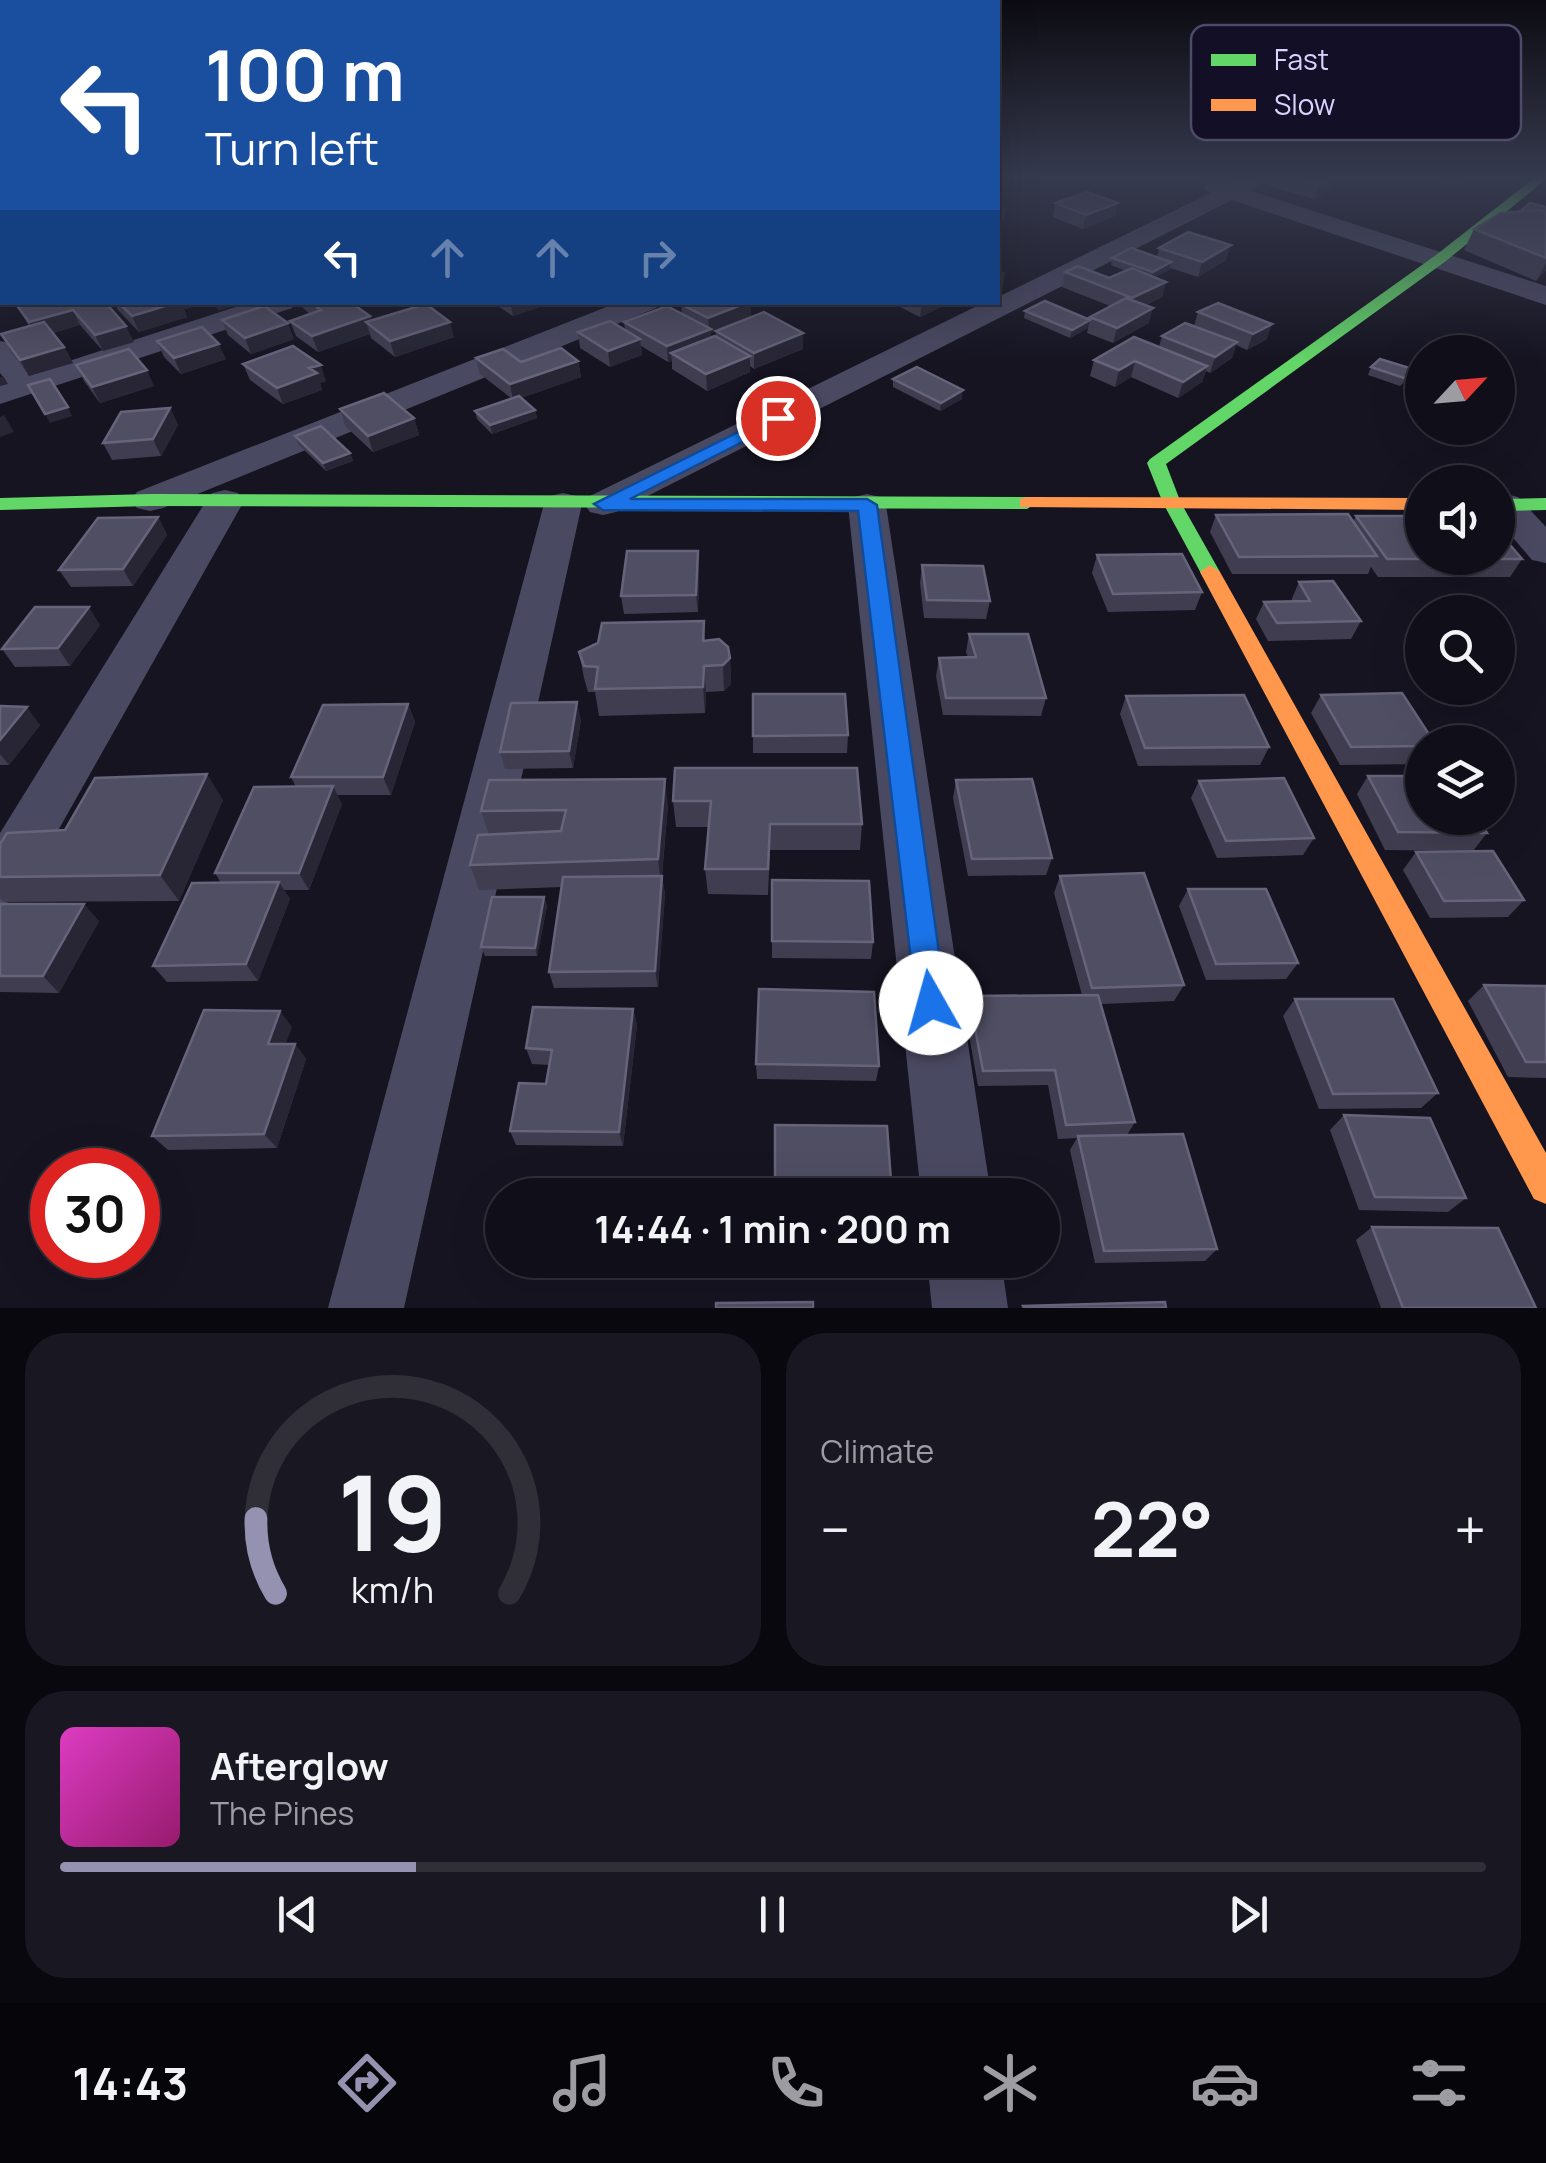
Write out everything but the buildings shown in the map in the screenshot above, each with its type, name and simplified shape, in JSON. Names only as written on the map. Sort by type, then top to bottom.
[{"type":"street","points":[[1000,303],[1132,240]]},
{"type":"street","points":[[1392,240],[1546,296]]},
{"type":"street","points":[[1464,240],[1156,463],[1172,503],[1546,1186]]},
{"type":"street","points":[[0,350],[13,390],[273,305]]},
{"type":"street","points":[[150,500],[638,305]]},
{"type":"street","points":[[366,1308],[583,504],[997,305]]},
{"type":"street","points":[[0,504],[150,500],[1405,504]]},
{"type":"street","points":[[0,881],[225,501]]},
{"type":"street","points":[[1515,505],[1546,504]]},
{"type":"street","points":[[867,505],[954,1178]]},
{"type":"street","points":[[1515,519],[1546,551]]},
{"type":"street","points":[[966,1278],[970,1308]]},
{"type":"traffic: fast","points":[[1210,572],[1172,503],[1156,463],[1464,240]]},
{"type":"traffic: fast","points":[[0,504],[150,500],[1027,503]]},
{"type":"traffic: fast","points":[[1515,505],[1546,504]]},
{"type":"traffic: slow","points":[[1027,503],[1405,504]]},
{"type":"traffic: slow","points":[[1210,572],[1546,1187]]},
{"type":"route","points":[[778,418],[603,504],[867,505],[931,1003]]}]
